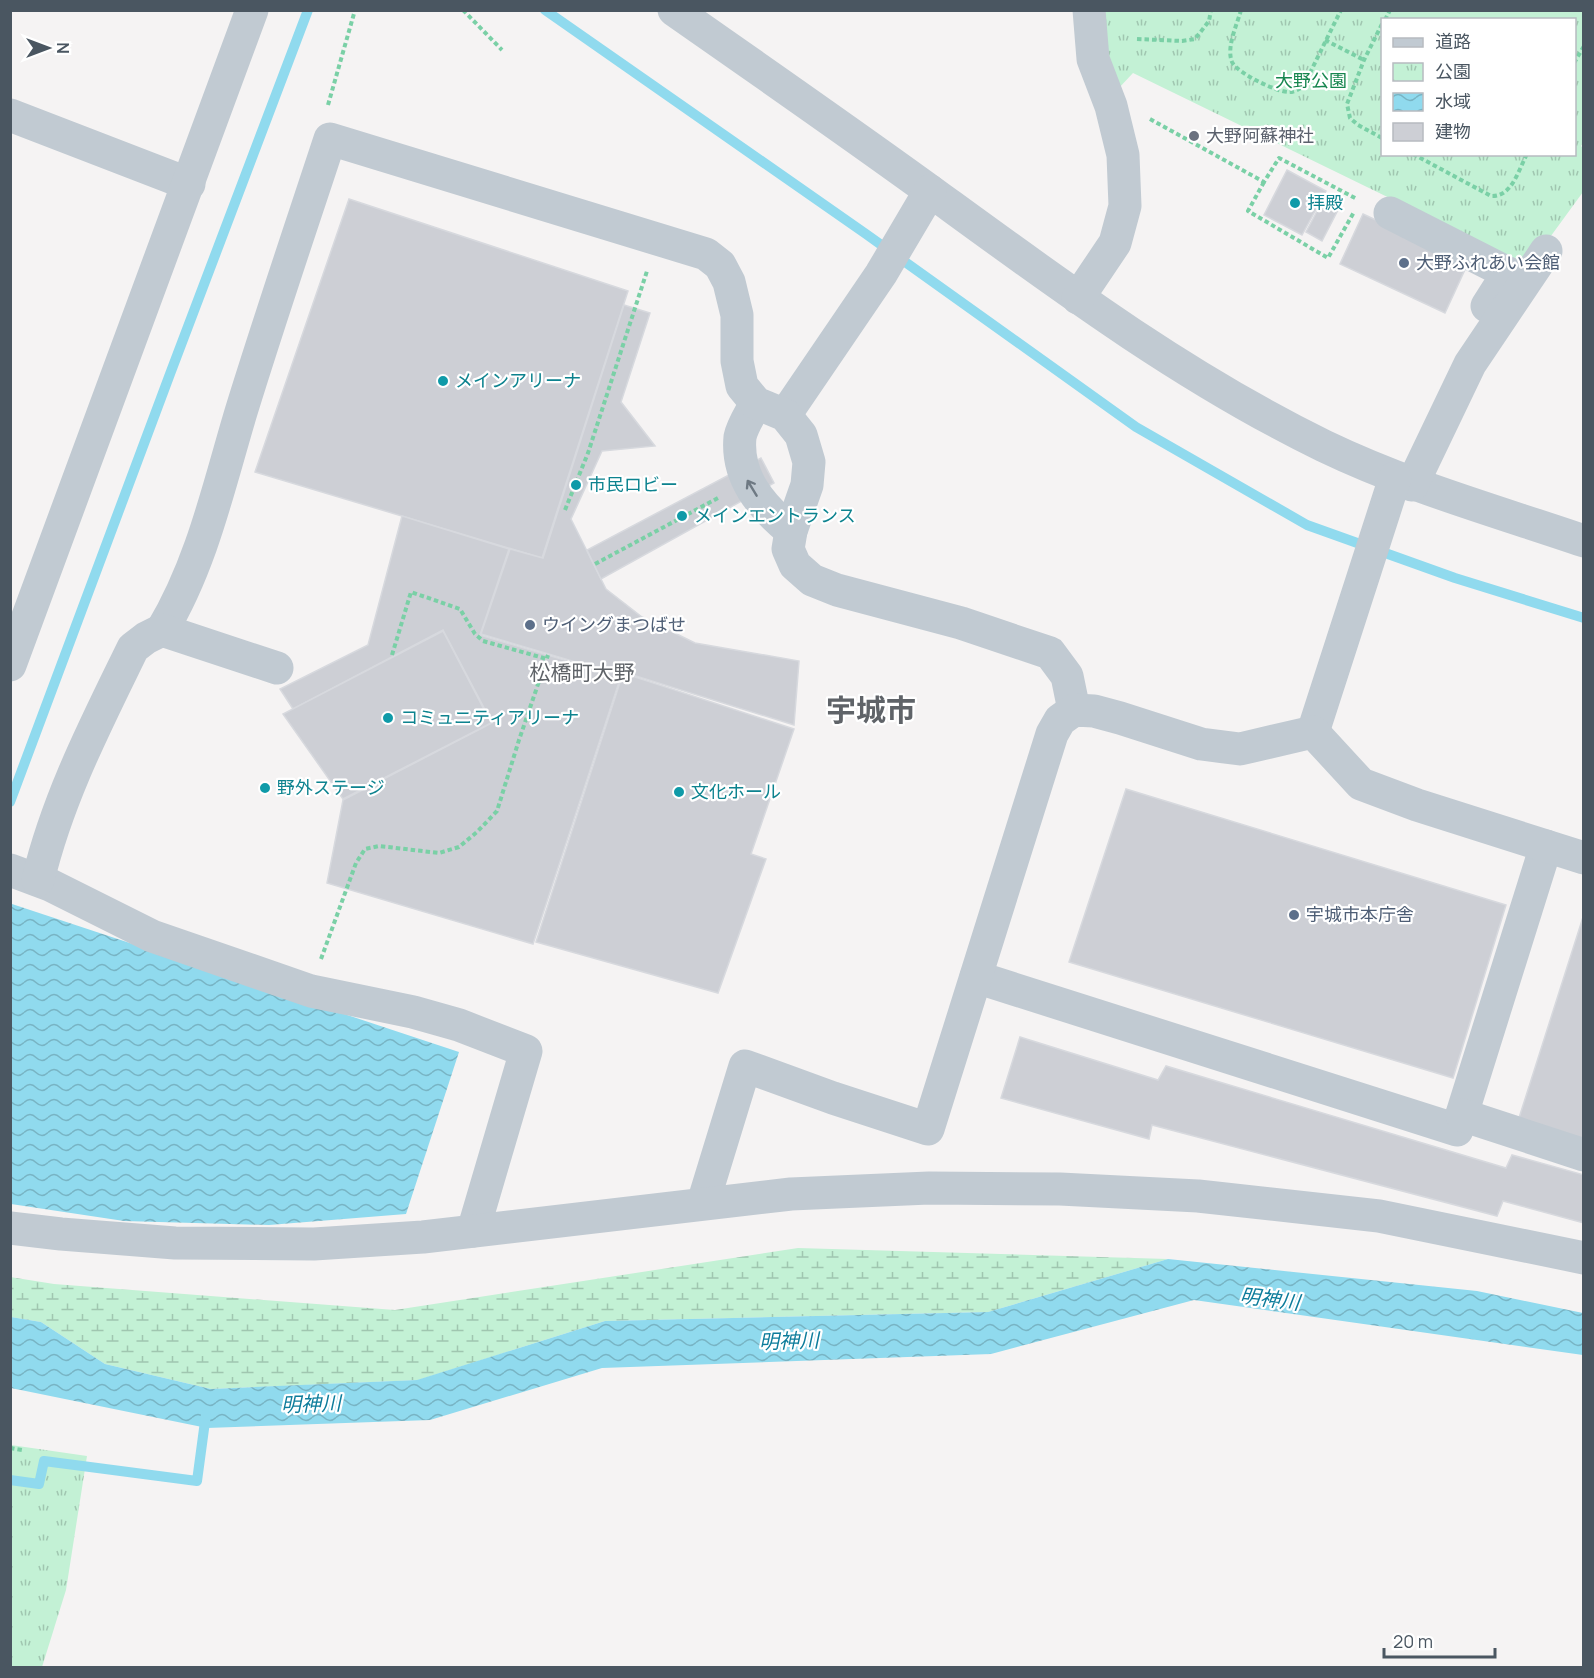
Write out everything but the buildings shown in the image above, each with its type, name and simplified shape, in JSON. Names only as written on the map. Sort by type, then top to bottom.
[{"type":"street","points":[[10,665],[252,10]]},
{"type":"street","points":[[674,10],[711,22],[930,191],[1078,298],[1165,357],[1243,404],[1324,446],[1404,481],[1584,541]]},
{"type":"street","points":[[1078,298],[1115,243],[1125,206],[1123,155],[1111,106],[1093,59],[1089,10]]},
{"type":"street","points":[[10,115],[189,184]]},
{"type":"street","points":[[473,1231],[526,1051],[459,1025],[310,991],[152,936],[22,874],[47,841],[66,787],[133,648],[162,630],[173,613],[199,550],[262,345],[330,139],[706,254],[720,265],[729,282],[737,315],[737,361],[742,386],[801,435],[809,462],[807,485],[791,531],[788,549],[795,565],[812,580],[858,596],[961,623],[1050,653],[1067,676],[1074,710]]},
{"type":"street","points":[[791,531],[767,511],[748,483],[741,458],[740,435],[771,409],[881,274],[930,191]]},
{"type":"street","points":[[1390,213],[1508,273],[1475,326],[1490,336]]},
{"type":"street","points":[[1313,732],[1382,515],[1404,481],[1470,364],[1546,250]]},
{"type":"street","points":[[162,630],[277,668]]},
{"type":"street","points":[[703,1203],[745,1066],[832,1098],[928,1129],[1052,734],[1060,720],[1074,710],[1094,711],[1201,744],[1240,749],[1313,732]]},
{"type":"street","points":[[1313,732],[1361,784],[1417,805],[1584,858]]},
{"type":"street","points":[[976,977],[1457,1130],[1546,846]]},
{"type":"street","points":[[1462,1114],[1584,1155]]},
{"type":"street","points":[[10,1228],[175,1242],[314,1244],[412,1238],[791,1194],[929,1188],[1060,1189],[1198,1196],[1379,1216],[1584,1258]]},
{"type":"path","points":[[330,139],[325,114],[355,10]]},
{"type":"path","points":[[463,10],[502,50]]},
{"type":"path","points":[[1137,39],[1182,41],[1195,39],[1209,21],[1210,10]]},
{"type":"path","points":[[1242,10],[1230,49],[1232,62],[1241,72],[1280,91],[1291,92],[1303,87],[1341,10]]},
{"type":"path","points":[[1381,28],[1364,60],[1347,104],[1350,118],[1381,137]]},
{"type":"path","points":[[1325,40],[1364,60]]},
{"type":"path","points":[[1576,61],[1584,46]]},
{"type":"path","points":[[1111,106],[1127,105],[1264,182]]},
{"type":"path","points":[[1417,156],[1491,196],[1500,196],[1507,192],[1526,156]]},
{"type":"path","points":[[1279,158],[1360,200],[1328,258],[1248,210],[1264,182],[1279,158]]},
{"type":"path","points":[[565,510],[588,453],[636,308]]},
{"type":"path","points":[[595,564],[748,483]]},
{"type":"path","points":[[319,965],[356,863],[365,849],[379,846],[439,853],[459,847],[497,811],[548,657],[483,641],[475,634],[460,609],[411,592],[392,655]]},
{"type":"path","points":[[10,1448],[22,1450]]},
{"type":"green space","name":"大野公園","points":[[1103,11],[1583,11],[1584,142],[1581,146],[1583,148],[1583,192],[1529,266],[1133,73],[1118,89],[1106,65]]},
{"type":"green space","points":[[798,1248],[1168,1259],[988,1312],[605,1321],[418,1380],[211,1389],[105,1364],[41,1322],[11,1317],[10,1277],[54,1284],[395,1310]]},
{"type":"green space","points":[[11,1445],[87,1456],[66,1590],[42,1667],[11,1667]]},
{"type":"water","points":[[12,904],[459,1052],[406,1214],[269,1225],[124,1221],[11,1204],[10,908]]},
{"type":"water","name":"明神川","points":[[1168,1259],[1477,1291],[1583,1313],[1583,1355],[1194,1300],[991,1354],[602,1368],[430,1420],[207,1428],[11,1388],[11,1317],[41,1322],[105,1364],[211,1389],[417,1380],[605,1321],[988,1312]]},
{"type":"waterway","points":[[10,802],[308,10]]},
{"type":"waterway","points":[[545,10],[866,234],[1136,427],[1307,525],[1455,578],[1584,618]]},
{"type":"waterway","points":[[10,1480],[39,1484],[44,1461],[197,1481],[206,1414]]},
{"type":"place","name":"大野阿蘇神社","points":[[1194,136]]},
{"type":"place","name":"拝殿","points":[[1295,203]]},
{"type":"place","name":"大野ふれあい会館","points":[[1404,263]]},
{"type":"place","name":"メインアリーナ","points":[[443,381]]},
{"type":"place","name":"市民ロビー","points":[[576,485]]},
{"type":"place","name":"メインエントランス","points":[[682,516]]},
{"type":"place","name":"ウイングまつばせ","points":[[530,625]]},
{"type":"place","name":"コミュニティアリーナ","points":[[388,718]]},
{"type":"place","name":"野外ステージ","points":[[265,788]]},
{"type":"place","name":"文化ホール","points":[[679,792]]},
{"type":"place","name":"宇城市本庁舎","points":[[1294,915]]},
{"type":"district","name":"松橋町大野","points":[[582,673]]},
{"type":"district","name":"宇城市","points":[[871,711]]}]
